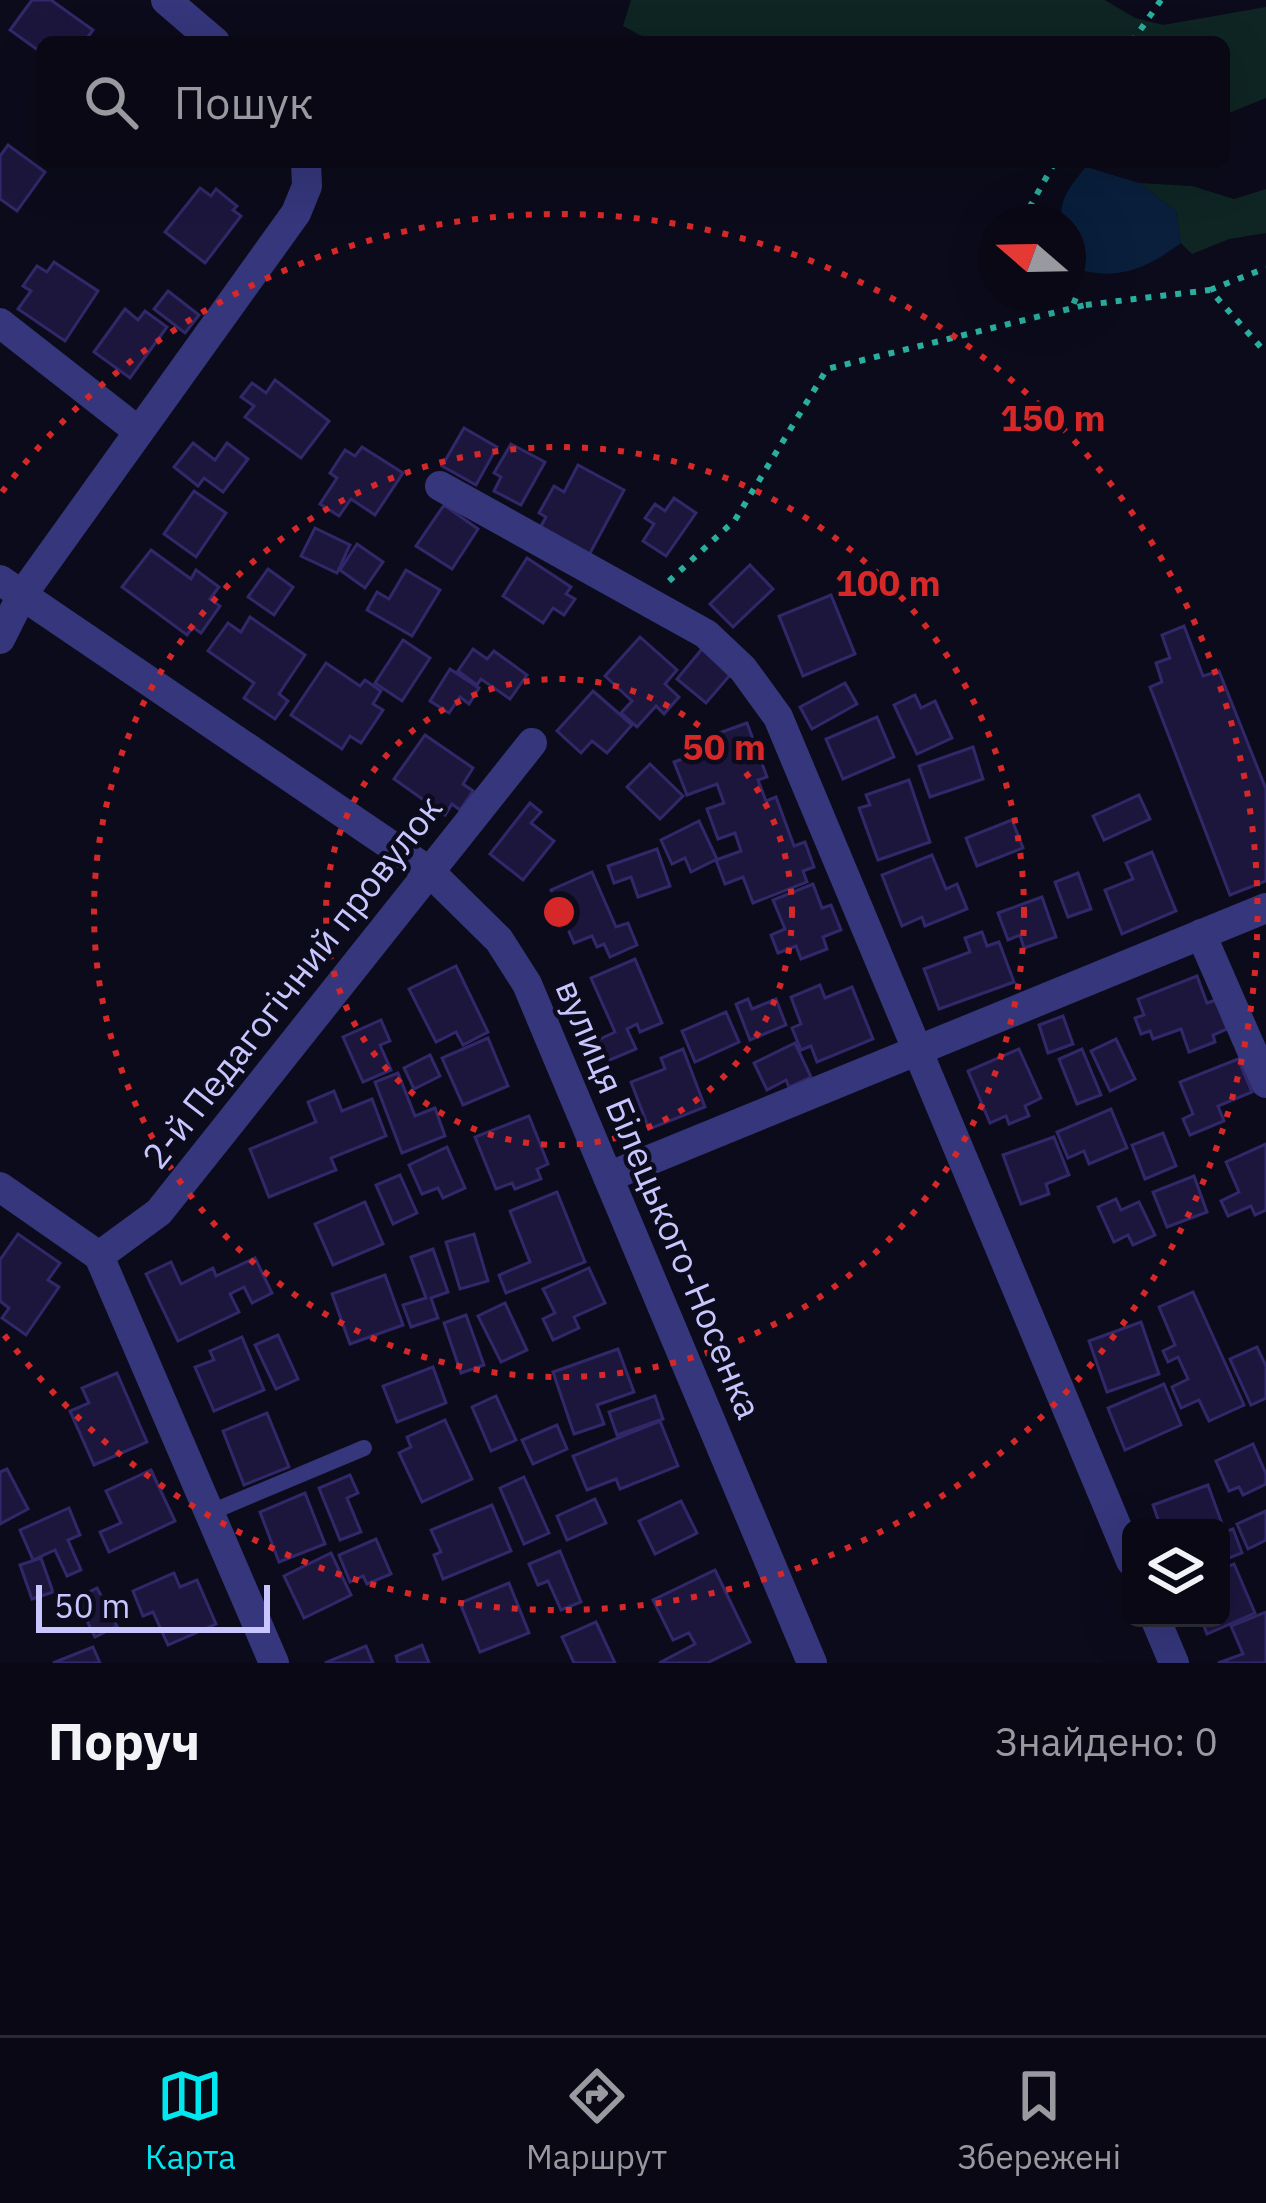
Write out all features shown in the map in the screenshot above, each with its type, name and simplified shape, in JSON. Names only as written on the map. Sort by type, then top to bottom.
[{"type":"street","points":[[166,0],[208,36]]},
{"type":"street","points":[[0,639],[11,588],[138,431],[296,213],[307,186],[306,168]]},
{"type":"street","points":[[0,323],[138,431]]},
{"type":"street","points":[[440,486],[706,634],[743,669],[778,717],[1122,1541]]},
{"type":"street","name":"вулиця Білецького-Носенка","points":[[11,588],[430,872],[500,940],[527,984],[812,1663]]},
{"type":"street","name":"2-й Педагогічний провулок","points":[[99,1256],[159,1212],[532,743]]},
{"type":"street","points":[[608,1177],[1266,908]]},
{"type":"street","points":[[1201,934],[1266,1083]]},
{"type":"street","points":[[0,1187],[99,1256],[274,1663]]},
{"type":"street","points":[[1159,1627],[1174,1663]]},
{"type":"lane","points":[[209,1513],[364,1448]]},
{"type":"path","points":[[1136,36],[1161,0]]},
{"type":"path","points":[[1031,204],[1052,168]]},
{"type":"path","points":[[1086,305],[1210,290],[1266,268]]},
{"type":"path","points":[[1210,290],[1266,353]]},
{"type":"path","points":[[649,600],[735,520],[827,369],[1057,312]]},
{"type":"green space","points":[[631,0],[1105,0],[1135,18],[1163,25],[1266,7],[1266,98],[1230,113],[1230,36],[642,36],[623,26]]},
{"type":"green space","points":[[1139,183],[1192,186],[1234,199],[1266,189],[1266,233],[1229,239],[1192,254],[1181,243],[1176,211]]},
{"type":"water","points":[[1085,168],[1139,183],[1176,211],[1181,243],[1130,270],[1086,271],[1086,204],[1063,204]]},
{"type":"building","points":[[32,0],[51,0],[93,30],[88,36],[36,36],[36,49],[10,30]]},
{"type":"building","points":[[8,145],[45,172],[17,211],[0,199],[0,156]]},
{"type":"building","points":[[200,188],[211,196],[216,189],[237,206],[233,210],[241,216],[205,263],[165,232]]},
{"type":"building","points":[[54,262],[98,291],[65,341],[18,309],[31,291],[23,286],[37,266],[47,272]]},
{"type":"building","points":[[168,291],[199,315],[185,333],[154,309]]},
{"type":"building","points":[[125,309],[138,320],[145,311],[167,327],[130,378],[94,352]]},
{"type":"building","points":[[275,380],[329,421],[301,458],[245,417],[254,406],[241,397],[252,383],[266,393]]},
{"type":"building","points":[[464,428],[497,447],[476,485],[442,466]]},
{"type":"building","points":[[193,443],[215,460],[227,443],[248,459],[223,492],[204,478],[198,486],[174,467]]},
{"type":"building","points":[[511,444],[545,462],[521,505],[494,491],[501,477],[494,473]]},
{"type":"building","points":[[362,447],[403,473],[375,515],[351,499],[339,516],[320,504],[337,478],[330,473],[345,450],[355,456]]},
{"type":"building","points":[[578,465],[624,490],[589,555],[540,528],[546,517],[539,513],[554,486],[564,492]]},
{"type":"building","points":[[194,491],[226,513],[196,557],[164,534]]},
{"type":"building","points":[[674,498],[696,513],[666,556],[643,541],[654,524],[645,518],[655,504],[665,511]]},
{"type":"building","points":[[444,505],[478,529],[452,569],[416,546]]},
{"type":"building","points":[[315,528],[350,545],[337,573],[301,556]]},
{"type":"building","points":[[357,544],[383,562],[365,588],[340,570]]},
{"type":"building","points":[[151,550],[191,579],[196,570],[219,587],[210,599],[220,606],[201,633],[193,627],[187,635],[122,587]]},
{"type":"building","points":[[527,558],[571,587],[566,594],[575,599],[564,615],[553,608],[543,623],[503,596]]},
{"type":"building","points":[[750,565],[773,589],[733,627],[710,604]]},
{"type":"building","points":[[268,569],[293,587],[274,615],[248,597]]},
{"type":"building","points":[[406,570],[440,590],[412,636],[367,610],[377,592],[389,599]]},
{"type":"building","points":[[831,595],[855,654],[803,676],[779,616]]},
{"type":"building","points":[[250,617],[305,655],[279,694],[288,701],[275,719],[244,698],[254,683],[208,651],[228,623],[241,632]]},
{"type":"building","points":[[1184,626],[1203,676],[1219,671],[1266,789],[1266,881],[1230,895],[1150,687],[1162,682],[1156,663],[1170,658],[1162,635]]},
{"type":"building","points":[[640,637],[677,670],[665,684],[679,697],[664,714],[656,706],[637,727],[621,713],[632,701],[605,676]]},
{"type":"building","points":[[403,640],[430,658],[402,701],[375,683]]},
{"type":"building","points":[[473,649],[487,659],[494,651],[527,675],[510,699],[481,679],[477,685],[458,671]]},
{"type":"building","points":[[702,649],[731,674],[706,703],[677,679]]},
{"type":"building","points":[[326,663],[360,686],[365,680],[381,691],[373,704],[383,710],[361,743],[350,736],[342,749],[291,715]]},
{"type":"building","points":[[450,669],[479,688],[469,704],[460,697],[449,713],[430,701]]},
{"type":"building","points":[[845,683],[857,704],[812,729],[800,707]]},
{"type":"building","points":[[593,691],[632,725],[607,753],[592,741],[581,753],[557,731]]},
{"type":"building","points":[[915,695],[921,708],[935,701],[952,738],[917,754],[894,705]]},
{"type":"building","points":[[877,717],[894,757],[843,779],[826,739]]},
{"type":"building","points":[[747,723],[767,777],[758,780],[766,801],[776,797],[794,846],[805,842],[814,867],[803,871],[807,882],[753,903],[743,877],[725,884],[716,860],[741,851],[735,833],[718,839],[707,809],[724,803],[717,784],[687,795],[674,762],[715,747],[711,736]]},
{"type":"building","points":[[425,735],[473,768],[463,784],[473,791],[460,810],[452,804],[445,815],[394,779]]},
{"type":"building","points":[[973,747],[983,779],[930,797],[919,766]]},
{"type":"building","points":[[650,764],[683,796],[660,819],[627,787]]},
{"type":"building","points":[[909,780],[930,842],[878,860],[859,808],[870,805],[866,795]]},
{"type":"building","points":[[1139,795],[1150,819],[1104,840],[1093,816]]},
{"type":"building","points":[[530,803],[541,812],[531,823],[554,841],[523,880],[490,854]]},
{"type":"building","points":[[1012,820],[1023,848],[977,866],[966,838]]},
{"type":"building","points":[[699,821],[717,859],[691,872],[685,858],[672,864],[661,840]]},
{"type":"building","points":[[657,849],[670,886],[638,897],[631,877],[614,883],[608,866]]},
{"type":"building","points":[[1152,852],[1176,911],[1122,934],[1105,890],[1133,879],[1126,863]]},
{"type":"building","points":[[932,855],[946,889],[957,884],[967,909],[925,926],[922,917],[902,926],[882,875]]},
{"type":"building","points":[[592,872],[616,927],[628,923],[637,945],[610,957],[604,944],[597,947],[592,936],[574,943],[551,890]]},
{"type":"building","points":[[1078,873],[1091,909],[1068,917],[1055,882]]},
{"type":"building","points":[[813,884],[822,908],[831,905],[841,930],[823,937],[827,949],[801,959],[796,946],[778,953],[771,935],[785,929],[773,900]]},
{"type":"building","points":[[1042,897],[1056,937],[1024,948],[1020,935],[1008,940],[998,913]]},
{"type":"building","points":[[982,932],[987,946],[999,942],[1014,982],[939,1009],[924,969],[970,952],[965,938]]},
{"type":"building","points":[[635,959],[662,1023],[640,1032],[637,1024],[627,1029],[636,1049],[605,1062],[596,1041],[615,1032],[591,978]]},
{"type":"building","points":[[456,966],[488,1032],[463,1045],[456,1032],[436,1042],[409,989]]},
{"type":"building","points":[[1197,976],[1207,1003],[1216,1000],[1227,1029],[1213,1035],[1215,1042],[1189,1052],[1181,1029],[1153,1039],[1150,1031],[1141,1034],[1135,1018],[1144,1015],[1138,999]]},
{"type":"building","points":[[820,985],[825,998],[852,987],[873,1039],[817,1062],[811,1046],[801,1050],[792,1028],[801,1024],[791,997]]},
{"type":"building","points":[[748,999],[752,1009],[776,999],[786,1025],[750,1040],[736,1004]]},
{"type":"building","points":[[726,1012],[739,1042],[695,1062],[682,1031]]},
{"type":"building","points":[[1063,1016],[1073,1044],[1048,1053],[1039,1025]]},
{"type":"building","points":[[381,1020],[390,1041],[380,1045],[391,1070],[363,1082],[343,1037]]},
{"type":"building","points":[[488,1038],[508,1086],[463,1105],[442,1058]]},
{"type":"building","points":[[1116,1039],[1135,1079],[1110,1091],[1091,1051]]},
{"type":"building","points":[[795,1043],[811,1077],[789,1087],[786,1080],[767,1090],[754,1063]]},
{"type":"building","points":[[683,1049],[705,1107],[649,1129],[631,1082],[665,1069],[661,1058]]},
{"type":"building","points":[[1019,1049],[1041,1098],[1025,1106],[1029,1116],[1009,1124],[1006,1116],[990,1123],[968,1071]]},
{"type":"building","points":[[1082,1049],[1101,1095],[1077,1104],[1059,1059]]},
{"type":"building","points":[[430,1055],[440,1076],[414,1089],[404,1068]]},
{"type":"building","points":[[1238,1059],[1252,1092],[1218,1106],[1224,1121],[1190,1135],[1183,1119],[1193,1114],[1180,1082]]},
{"type":"building","points":[[398,1073],[415,1116],[435,1108],[445,1136],[402,1153],[375,1082]]},
{"type":"building","points":[[334,1091],[342,1111],[372,1099],[386,1136],[331,1158],[336,1170],[269,1197],[250,1149],[316,1122],[308,1102]]},
{"type":"building","points":[[1111,1109],[1127,1148],[1089,1164],[1084,1151],[1068,1158],[1057,1132]]},
{"type":"building","points":[[529,1116],[548,1164],[537,1169],[541,1179],[515,1189],[512,1183],[496,1189],[475,1137]]},
{"type":"building","points":[[1163,1133],[1176,1166],[1145,1179],[1132,1145]]},
{"type":"building","points":[[1054,1137],[1069,1175],[1046,1184],[1049,1194],[1021,1204],[1003,1155]]},
{"type":"building","points":[[1266,1144],[1266,1210],[1255,1215],[1251,1206],[1228,1216],[1221,1201],[1239,1192],[1226,1162]]},
{"type":"building","points":[[447,1147],[465,1188],[443,1198],[438,1188],[422,1194],[409,1165]]},
{"type":"building","points":[[400,1175],[417,1213],[393,1224],[376,1185]]},
{"type":"building","points":[[1194,1176],[1207,1212],[1167,1227],[1153,1192]]},
{"type":"building","points":[[557,1192],[585,1262],[506,1293],[499,1275],[530,1262],[510,1211]]},
{"type":"building","points":[[1116,1199],[1121,1210],[1139,1202],[1155,1235],[1133,1245],[1128,1235],[1114,1242],[1098,1207]]},
{"type":"building","points":[[365,1202],[383,1244],[333,1265],[315,1224]]},
{"type":"building","points":[[18,1234],[60,1263],[48,1280],[59,1287],[26,1335],[2,1318],[9,1308],[0,1301],[0,1260]]},
{"type":"building","points":[[474,1234],[488,1281],[460,1289],[446,1242]]},
{"type":"building","points":[[433,1249],[448,1292],[431,1298],[438,1318],[411,1327],[403,1305],[426,1298],[411,1257]]},
{"type":"building","points":[[255,1258],[272,1293],[252,1303],[244,1287],[230,1294],[239,1312],[178,1341],[146,1274],[171,1262],[181,1284],[213,1268],[216,1276]]},
{"type":"building","points":[[589,1268],[605,1303],[574,1317],[579,1328],[553,1340],[543,1319],[555,1313],[543,1289]]},
{"type":"building","points":[[385,1275],[403,1325],[350,1344],[332,1294]]},
{"type":"building","points":[[1193,1292],[1244,1405],[1209,1421],[1199,1400],[1181,1408],[1172,1387],[1188,1379],[1178,1357],[1168,1362],[1163,1351],[1175,1345],[1159,1307]]},
{"type":"building","points":[[505,1303],[527,1350],[501,1362],[478,1316]]},
{"type":"building","points":[[466,1315],[484,1365],[461,1373],[444,1323]]},
{"type":"building","points":[[1141,1322],[1159,1374],[1107,1392],[1089,1341]]},
{"type":"building","points":[[278,1335],[298,1379],[276,1389],[255,1345]]},
{"type":"building","points":[[242,1337],[264,1390],[214,1411],[195,1367],[214,1360],[210,1351]]},
{"type":"building","points":[[1257,1347],[1266,1366],[1266,1398],[1251,1405],[1230,1359]]},
{"type":"building","points":[[618,1349],[634,1392],[597,1405],[604,1424],[574,1434],[553,1372]]},
{"type":"building","points":[[433,1367],[446,1403],[397,1422],[383,1386]]},
{"type":"building","points":[[117,1373],[147,1442],[94,1465],[70,1411],[89,1403],[82,1388]]},
{"type":"building","points":[[1164,1384],[1181,1425],[1125,1450],[1108,1408]]},
{"type":"building","points":[[496,1396],[516,1440],[491,1451],[472,1407]]},
{"type":"building","points":[[655,1396],[663,1419],[617,1435],[609,1412]]},
{"type":"building","points":[[267,1413],[289,1467],[244,1485],[223,1431]]},
{"type":"building","points":[[445,1420],[472,1479],[422,1502],[399,1453],[411,1447],[407,1437]]},
{"type":"building","points":[[660,1421],[678,1466],[620,1489],[616,1479],[587,1490],[573,1456]]},
{"type":"building","points":[[557,1425],[567,1449],[533,1464],[522,1440]]},
{"type":"building","points":[[1253,1444],[1266,1484],[1243,1495],[1239,1487],[1229,1491],[1216,1461]]},
{"type":"building","points":[[7,1469],[28,1509],[0,1524],[0,1472]]},
{"type":"building","points":[[151,1470],[175,1521],[109,1552],[100,1532],[121,1523],[106,1491]]},
{"type":"building","points":[[350,1475],[358,1493],[347,1498],[361,1532],[340,1540],[319,1488]]},
{"type":"building","points":[[524,1477],[549,1533],[524,1544],[500,1488]]},
{"type":"building","points":[[1208,1485],[1220,1519],[1158,1519],[1153,1505]]},
{"type":"building","points":[[305,1493],[325,1544],[279,1562],[260,1512]]},
{"type":"building","points":[[595,1499],[606,1523],[567,1540],[557,1516]]},
{"type":"building","points":[[681,1501],[697,1533],[655,1554],[639,1521]]},
{"type":"building","points":[[492,1505],[511,1551],[443,1579],[434,1555],[441,1552],[431,1530]]},
{"type":"building","points":[[69,1508],[80,1535],[68,1540],[81,1570],[67,1576],[55,1550],[33,1560],[20,1530]]},
{"type":"building","points":[[1266,1511],[1266,1540],[1248,1549],[1237,1524]]},
{"type":"building","points":[[1233,1529],[1242,1553],[1230,1558],[1230,1530]]},
{"type":"building","points":[[376,1539],[391,1574],[367,1584],[363,1576],[350,1582],[339,1555]]},
{"type":"building","points":[[560,1551],[581,1602],[561,1610],[548,1581],[538,1585],[529,1564]]},
{"type":"building","points":[[331,1553],[351,1595],[304,1618],[284,1576]]},
{"type":"building","points":[[41,1558],[53,1592],[32,1599],[20,1565]]},
{"type":"building","points":[[1234,1564],[1255,1613],[1230,1624],[1230,1566]]},
{"type":"building","points":[[715,1570],[750,1642],[707,1663],[659,1663],[695,1644],[689,1633],[673,1640],[653,1600]]},
{"type":"building","points":[[174,1573],[180,1587],[197,1580],[216,1624],[168,1645],[153,1612],[143,1616],[133,1591]]},
{"type":"building","points":[[509,1583],[529,1633],[480,1652],[460,1603]]},
{"type":"building","points":[[97,1588],[117,1626],[95,1637],[76,1599]]},
{"type":"building","points":[[1266,1612],[1266,1663],[1218,1663],[1243,1654],[1231,1626]]},
{"type":"building","points":[[596,1622],[615,1663],[574,1663],[562,1637]]},
{"type":"building","points":[[422,1645],[429,1663],[398,1663],[396,1656]]},
{"type":"building","points":[[366,1646],[373,1663],[325,1663]]},
{"type":"building","points":[[93,1647],[100,1663],[53,1663]]}]
